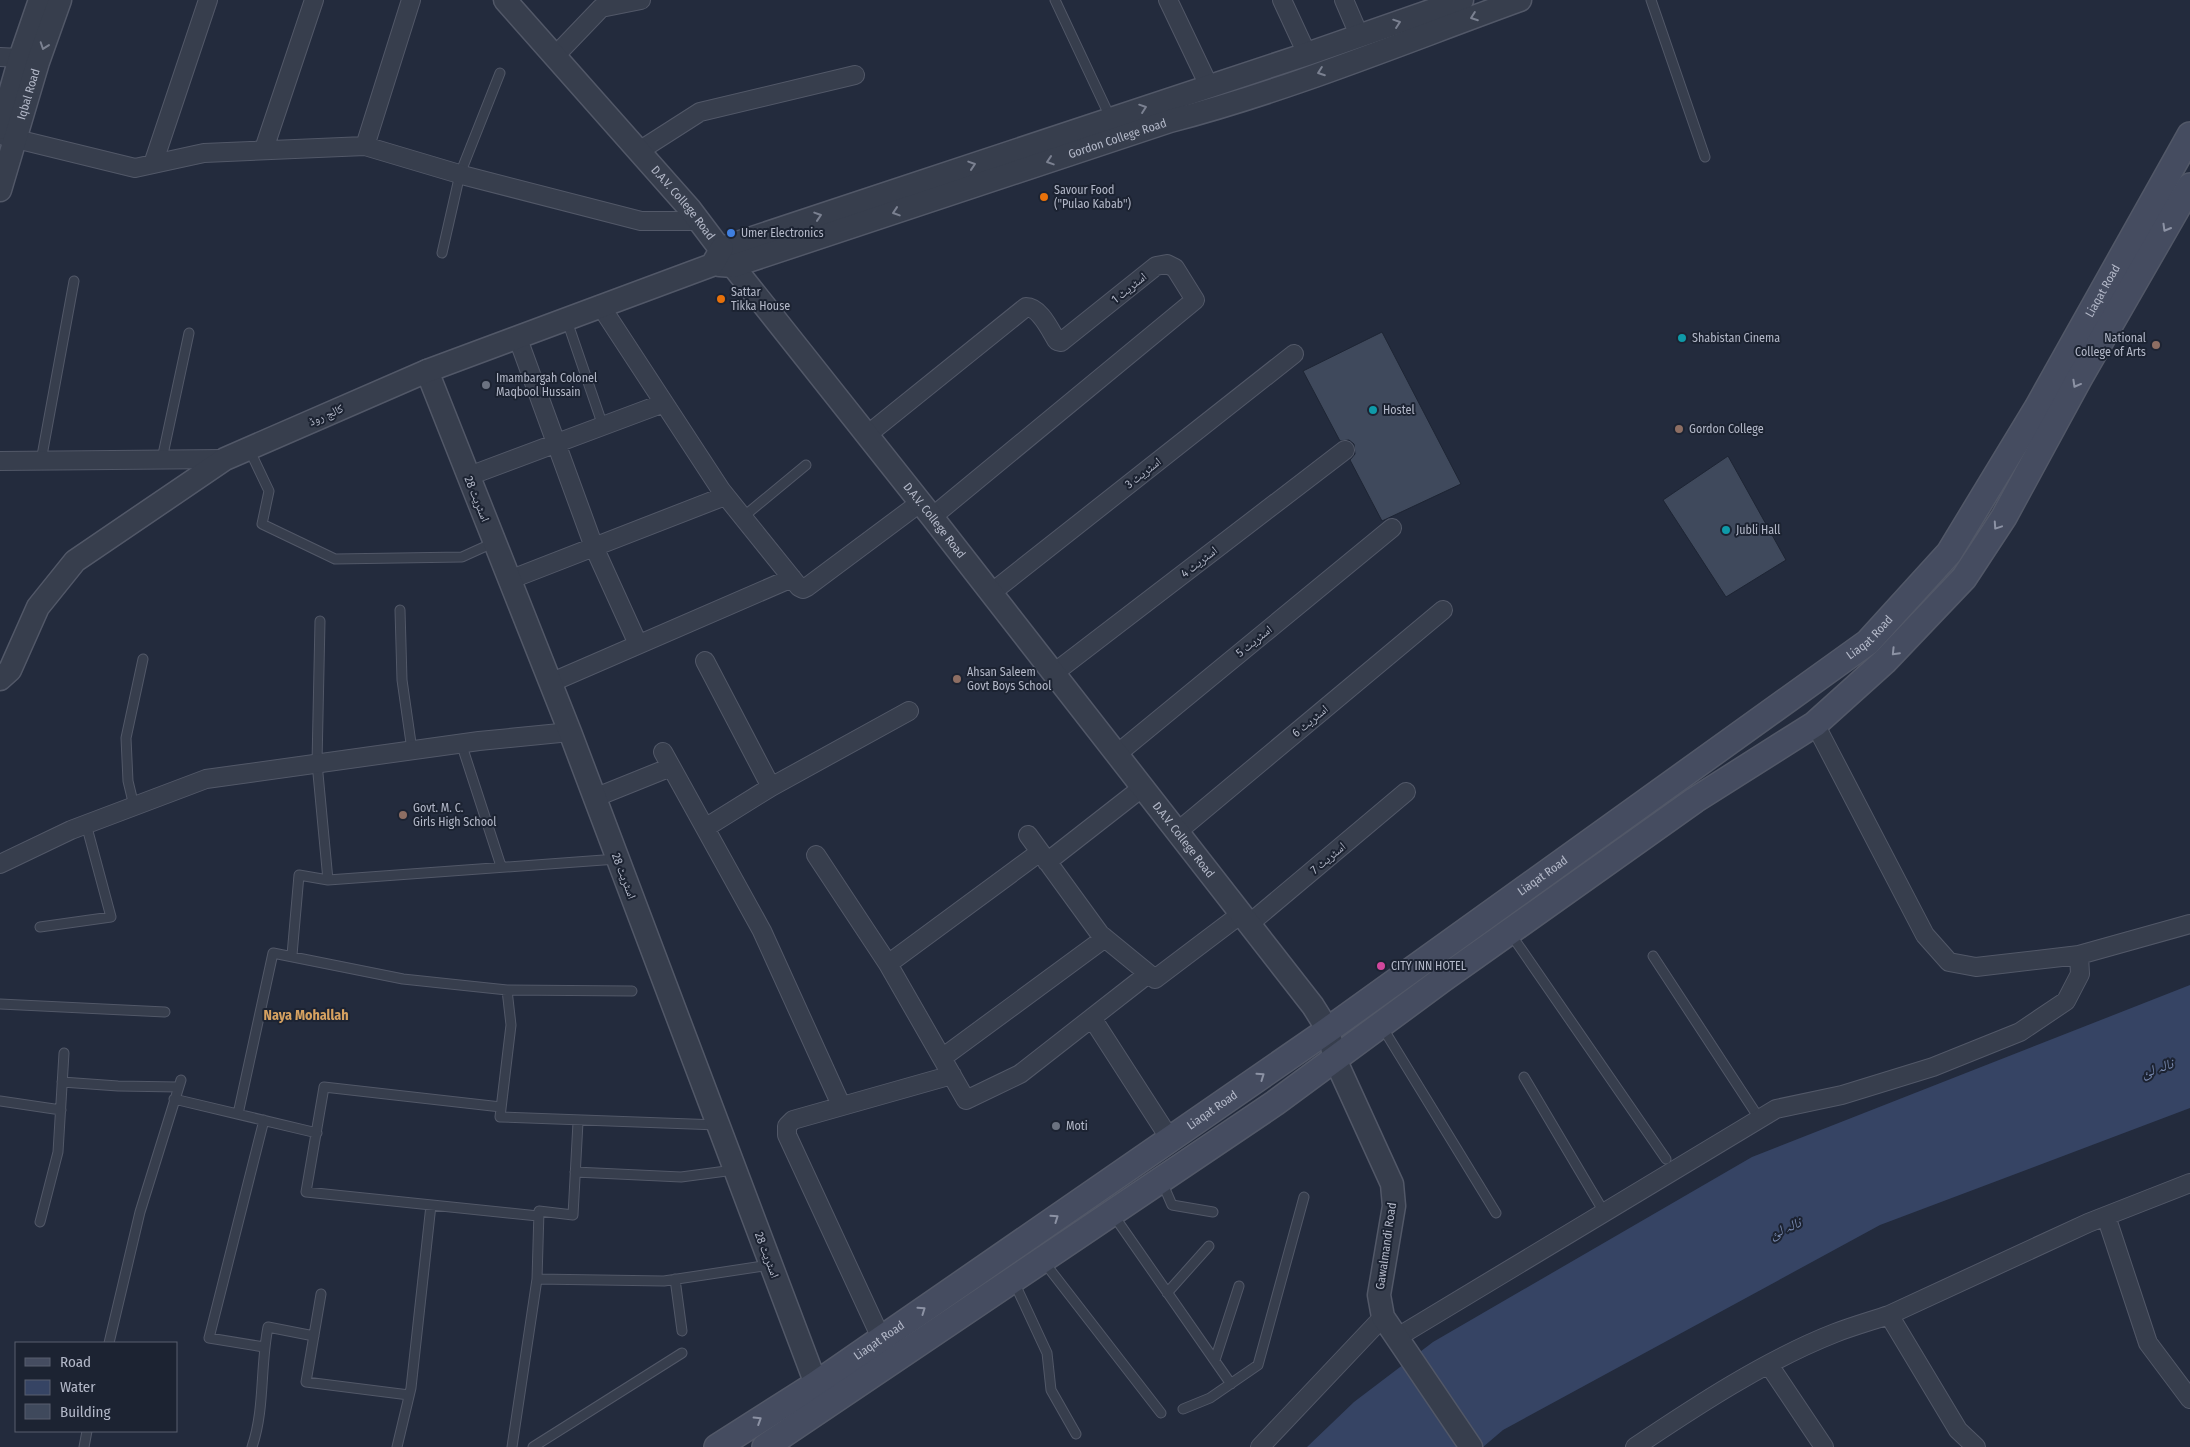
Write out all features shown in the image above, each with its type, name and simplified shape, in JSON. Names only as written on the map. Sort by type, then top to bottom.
[{"type":"main road","name":"Liaqat Road","points":[[717,1447],[816,1384],[1328,1030],[1868,642],[1949,554],[2037,408],[2190,135]]},
{"type":"main road","name":"Liaqat Road","points":[[764,1447],[1275,1103],[1509,931],[1695,800],[1815,724],[1886,661],[1964,578],[2004,517],[2190,186]]},
{"type":"street","name":"Iqbal Road","points":[[0,190],[10,57],[40,0]]},
{"type":"street","name":"Iqbal Road","points":[[5,134],[38,62],[60,0]]},
{"type":"street","points":[[153,164],[208,0]]},
{"type":"street","points":[[264,149],[314,0]]},
{"type":"street","points":[[366,146],[411,0]]},
{"type":"street","name":"D.A.V. College Road","points":[[506,0],[700,221],[722,260],[867,435],[1054,673],[1313,1006],[1328,1030],[1335,1059]]},
{"type":"street","points":[[555,56],[601,8],[637,0]]},
{"type":"street","points":[[1168,0],[1209,86]]},
{"type":"street","points":[[1282,0],[1308,54]]},
{"type":"street","points":[[1344,0],[1359,35]]},
{"type":"street","name":"Gordon College Road","points":[[722,260],[1111,120],[1462,0]]},
{"type":"street","name":"Gordon College Road","points":[[722,260],[1170,121],[1212,110],[1520,0]]},
{"type":"street","points":[[639,151],[700,112],[855,75]]},
{"type":"street","points":[[5,134],[135,168],[204,153],[366,146],[460,174],[641,221],[700,221]]},
{"type":"street","name":"کالج روڈ","points":[[0,680],[10,670],[38,607],[75,561],[225,458],[427,371],[722,260]]},
{"type":"street","name":"اسٹریٹ 1","points":[[867,435],[1026,307],[1032,307],[1037,311],[1057,341],[1061,342],[1156,266],[1167,264],[1175,268],[1195,300],[926,510]]},
{"type":"street","points":[[600,305],[726,496],[799,587],[803,589],[807,587],[926,510]]},
{"type":"street","points":[[517,336],[594,547],[638,644]]},
{"type":"street","name":"اسٹریٹ 3","points":[[991,593],[1294,354]]},
{"type":"street","name":"اسٹریٹ 28","points":[[427,371],[570,732],[816,1384]]},
{"type":"street","points":[[469,476],[664,403]]},
{"type":"street","name":"اسٹریٹ 4","points":[[1054,673],[1345,450]]},
{"type":"street","points":[[0,461],[225,458]]},
{"type":"street","points":[[510,580],[726,496]]},
{"type":"street","name":"اسٹریٹ 5","points":[[1117,754],[1392,528]]},
{"type":"street","points":[[550,682],[792,578]]},
{"type":"street","name":"اسٹریٹ 6","points":[[1177,832],[1443,610]]},
{"type":"street","points":[[705,662],[771,787]]},
{"type":"street","points":[[704,828],[771,787],[910,711]]},
{"type":"street","points":[[1815,724],[1924,935],[1949,962],[1976,967],[2079,954],[2190,924]]},
{"type":"street","points":[[0,864],[86,824],[206,779],[461,743],[570,732]]},
{"type":"street","points":[[663,752],[762,931],[841,1105]]},
{"type":"street","points":[[594,798],[671,767]]},
{"type":"street","points":[[888,964],[1143,787]]},
{"type":"street","name":"اسٹریٹ 7","points":[[1148,974],[1155,979],[1245,919],[1406,792]]},
{"type":"street","points":[[816,855],[888,964],[966,1100],[1020,1074],[1148,974],[1100,934],[1028,835]]},
{"type":"street","points":[[942,1058],[1105,938]]},
{"type":"street","points":[[1396,1338],[1776,1109],[1842,1095],[1934,1067],[2020,1032],[2066,1001],[2080,974],[2079,954]]},
{"type":"street","points":[[1092,1018],[1170,1139]]},
{"type":"street","name":"Gawalmandi Road","points":[[1335,1059],[1392,1184],[1394,1206],[1379,1295],[1383,1317],[1471,1447]]},
{"type":"street","points":[[881,1338],[787,1135],[787,1126],[793,1120],[841,1105],[952,1075]]},
{"type":"street","points":[[1635,1447],[1700,1404],[1769,1365],[1834,1334],[1889,1315],[2106,1216],[2190,1182]]},
{"type":"street","points":[[2106,1216],[2148,1343],[2190,1400]]},
{"type":"street","points":[[1889,1315],[1958,1430],[1976,1447]]},
{"type":"street","points":[[1260,1447],[1383,1317]]},
{"type":"street","points":[[1769,1365],[1824,1447]]},
{"type":"lane","points":[[1055,0],[1111,120]]},
{"type":"lane","points":[[1651,0],[1705,157]]},
{"type":"lane","points":[[442,253],[460,174],[500,73]]},
{"type":"lane","points":[[41,461],[74,281]]},
{"type":"lane","points":[[566,318],[603,426]]},
{"type":"lane","points":[[162,459],[189,334]]},
{"type":"lane","points":[[248,448],[268,491],[262,524],[335,559],[462,557],[495,542]]},
{"type":"lane","points":[[743,517],[806,465]]},
{"type":"lane","points":[[400,610],[402,680],[412,750]]},
{"type":"lane","points":[[320,621],[317,763],[328,880]]},
{"type":"lane","points":[[134,806],[128,781],[126,738],[143,659]]},
{"type":"lane","points":[[461,743],[500,866]]},
{"type":"lane","points":[[40,927],[111,917],[86,824]]},
{"type":"lane","points":[[292,955],[299,874],[328,880],[500,866],[618,859]]},
{"type":"lane","points":[[1509,931],[1666,1159]]},
{"type":"lane","points":[[238,1114],[274,953],[292,955],[403,979],[507,990],[632,991]]},
{"type":"lane","points":[[1653,956],[1759,1118]]},
{"type":"lane","points":[[507,990],[511,1025],[500,1118],[718,1125]]},
{"type":"lane","points":[[0,1004],[165,1012]]},
{"type":"lane","points":[[1381,1025],[1496,1213]]},
{"type":"lane","points":[[40,1222],[58,1152],[64,1053]]},
{"type":"lane","points":[[1524,1077],[1604,1212]]},
{"type":"lane","points":[[62,1082],[118,1086],[179,1084],[140,1212],[109,1342]]},
{"type":"lane","points":[[501,1107],[324,1087],[306,1192],[538,1216]]},
{"type":"lane","points":[[174,1099],[316,1133]]},
{"type":"lane","points":[[0,1101],[61,1110]]},
{"type":"lane","points":[[264,1120],[210,1338],[264,1347]]},
{"type":"lane","points":[[512,1447],[537,1279],[538,1211],[573,1215],[578,1122]]},
{"type":"lane","points":[[575,1172],[681,1177],[735,1170]]},
{"type":"lane","points":[[1161,1180],[1172,1204],[1213,1212]]},
{"type":"lane","points":[[1183,1409],[1210,1398],[1258,1365],[1304,1197]]},
{"type":"lane","points":[[397,1447],[409,1395],[431,1205]]},
{"type":"lane","points":[[1112,1213],[1231,1384]]},
{"type":"lane","points":[[1167,1293],[1209,1246]]},
{"type":"lane","points":[[1042,1260],[1161,1413]]},
{"type":"lane","points":[[537,1279],[664,1281],[771,1265]]},
{"type":"lane","points":[[675,1279],[682,1331]]},
{"type":"lane","points":[[1013,1280],[1047,1353],[1051,1390],[1076,1434]]},
{"type":"lane","points":[[1215,1360],[1239,1286]]},
{"type":"lane","points":[[321,1294],[306,1382],[409,1395]]},
{"type":"lane","points":[[252,1447],[258,1428],[264,1347],[268,1327],[314,1336]]},
{"type":"lane","points":[[533,1447],[682,1352]]},
{"type":"lane","points":[[84,1447],[88,1432]]},
{"type":"water","name":"نالہ لئ","points":[[2190,985],[2190,1108],[1880,1225],[1503,1430],[1483,1447],[1307,1447],[1354,1402],[1433,1342],[1752,1157]]},
{"type":"building","name":"Hostel","points":[[1382,332],[1461,484],[1382,521],[1350,460],[1355,454],[1354,444],[1349,440],[1340,441],[1303,371]]},
{"type":"building","name":"Jubli Hall","points":[[1728,456],[1786,560],[1726,597],[1663,500]]},
{"type":"place","name":"Savour Food (\"Pulao Kabab\")","points":[[1044,197]]},
{"type":"place","name":"Umer Electronics","points":[[731,233]]},
{"type":"place","name":"Sattar Tikka House","points":[[721,299]]},
{"type":"place","name":"Shabistan Cinema","points":[[1682,338]]},
{"type":"place","name":"National College of Arts","points":[[2156,345]]},
{"type":"place","name":"Imambargah Colonel Maqbool Hussain","points":[[486,385]]},
{"type":"place","name":"Hostel","points":[[1373,410]]},
{"type":"place","name":"Gordon College","points":[[1679,429]]},
{"type":"place","name":"Jubli Hall","points":[[1726,530]]},
{"type":"place","name":"Ahsan Saleem Govt Boys School","points":[[957,679]]},
{"type":"place","name":"Govt. M. C. Girls High School","points":[[403,815]]},
{"type":"place","name":"CITY INN HOTEL","points":[[1381,966]]},
{"type":"place","name":"Moti","points":[[1056,1126]]},
{"type":"district","name":"Naya Mohallah","points":[[306,1015]]}]
